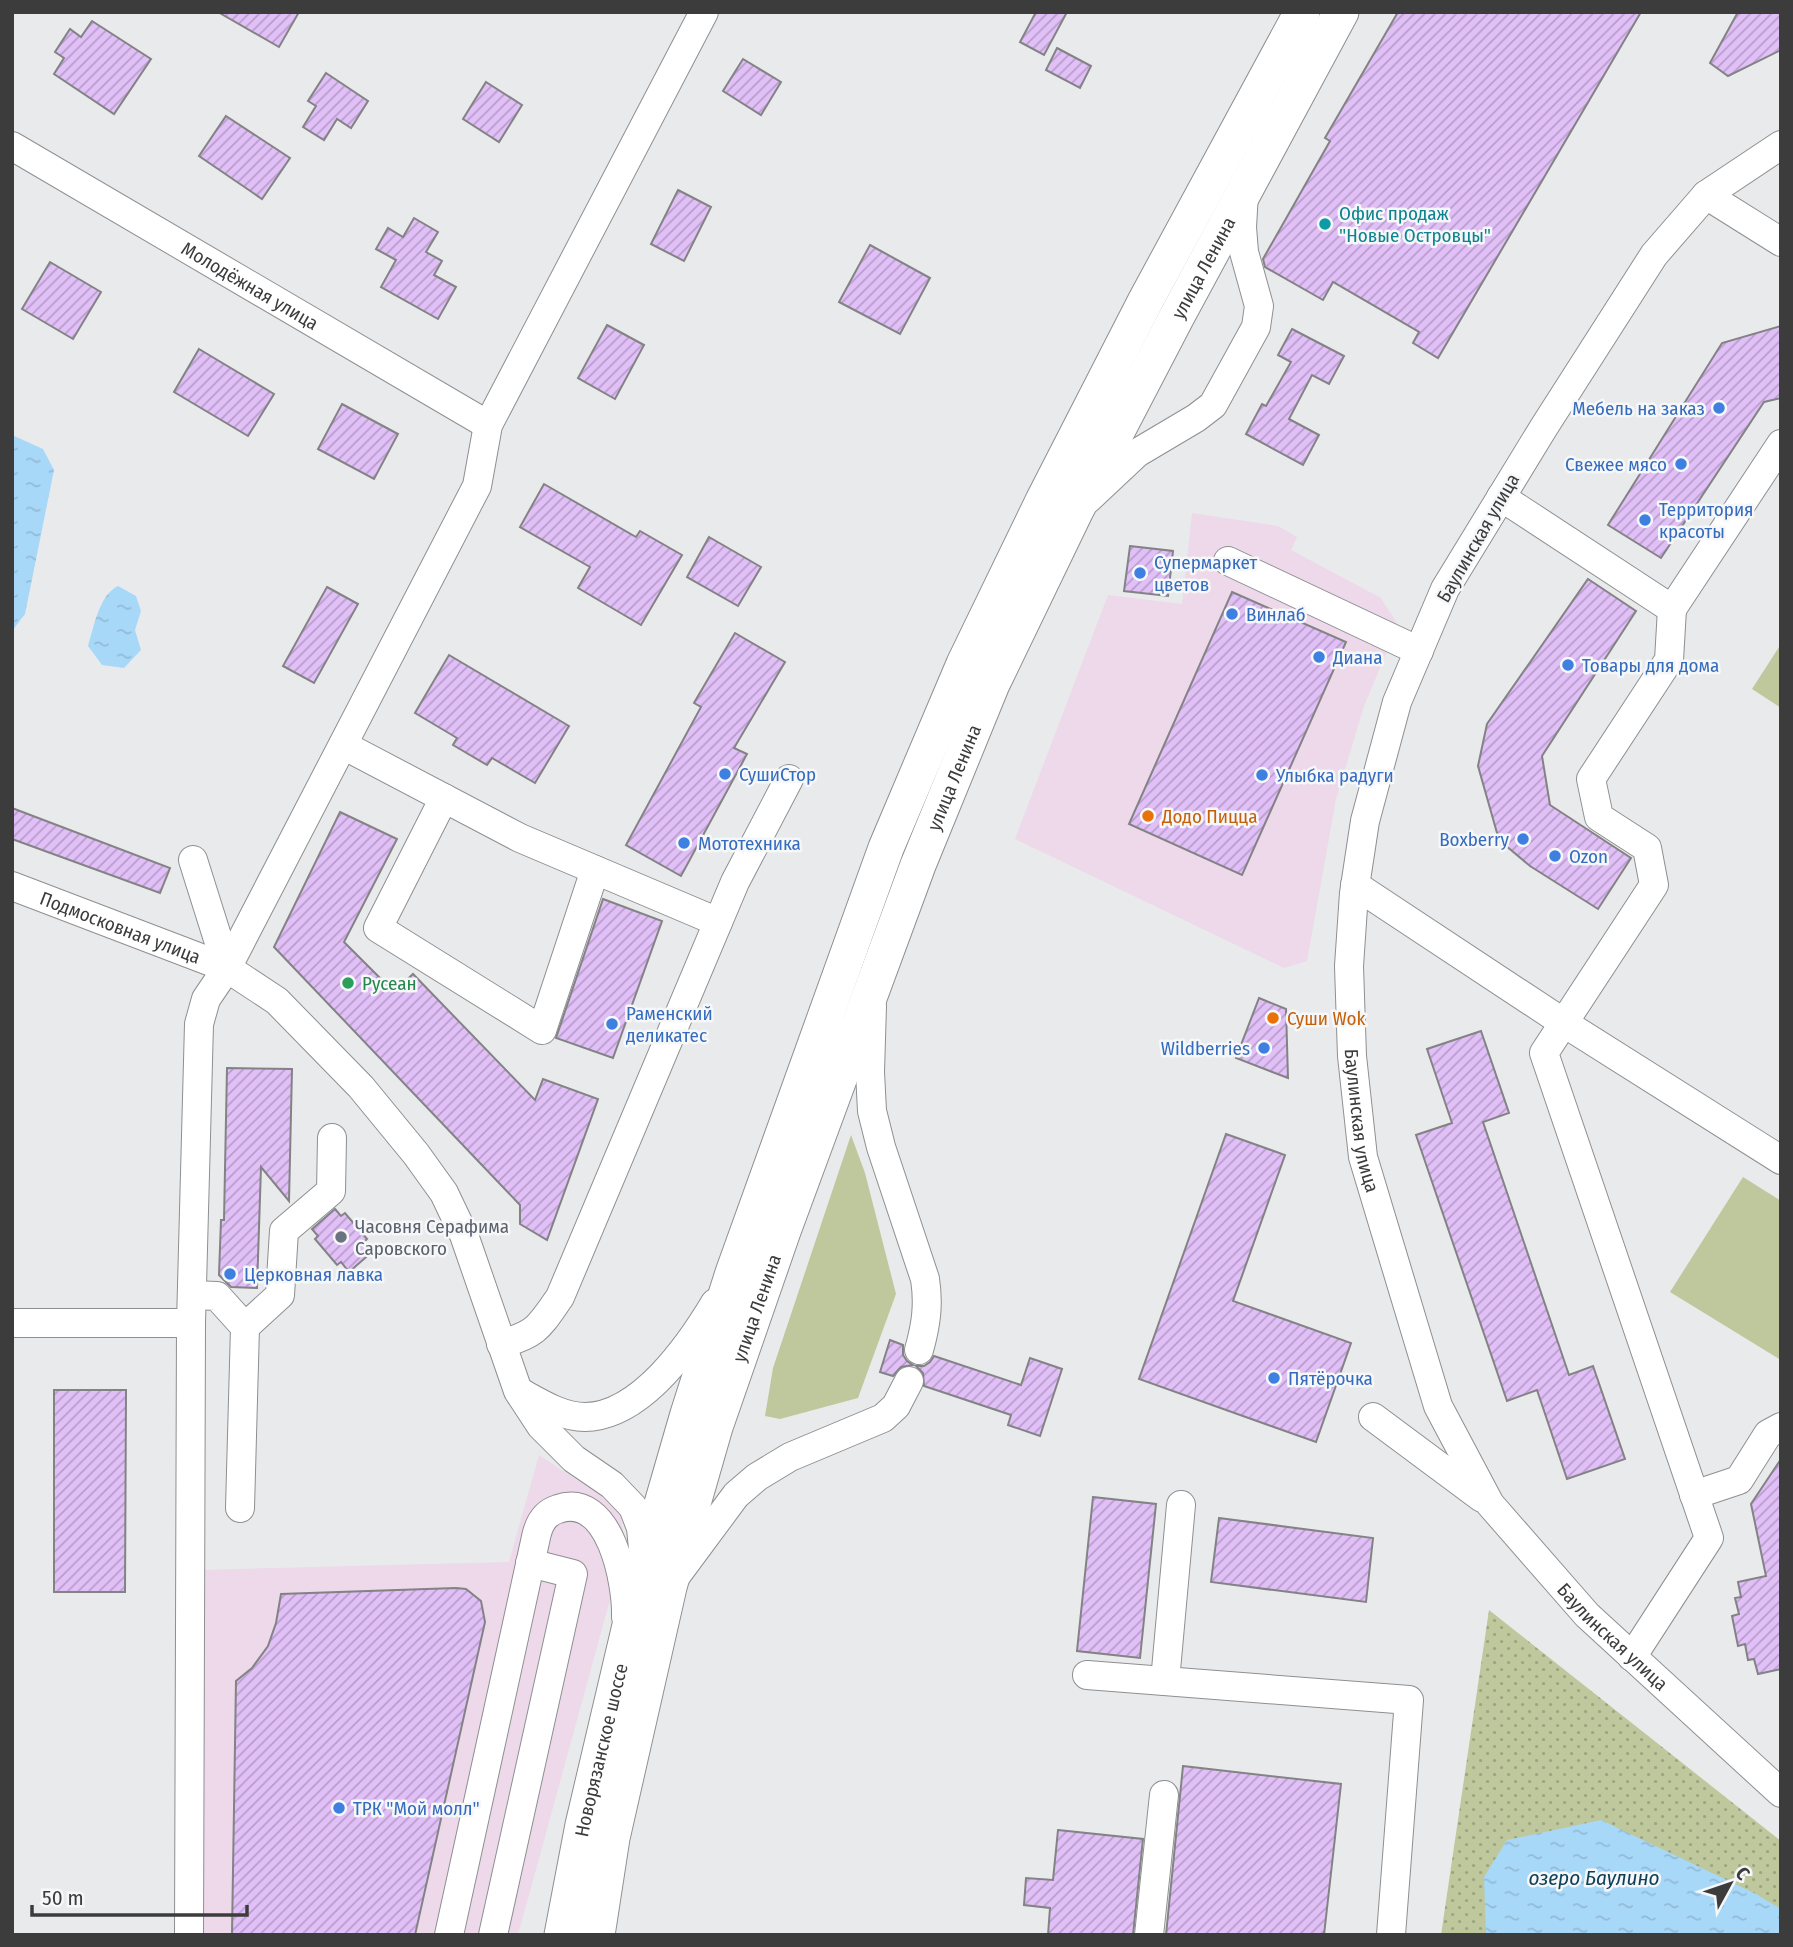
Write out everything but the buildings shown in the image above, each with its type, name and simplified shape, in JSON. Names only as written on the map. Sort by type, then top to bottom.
[{"type":"main road","name":"улица Ленина","points":[[656,1576],[688,1414],[733,1273],[886,848],[964,664],[1043,501],[1146,300],[1302,12]]},
{"type":"main road","name":"улица Ленина","points":[[656,1576],[720,1414],[873,984],[992,684],[1076,510],[1341,12]]},
{"type":"main road","name":"Новорязанское шоссе","points":[[562,1935],[583,1825],[625,1648],[656,1576]]},
{"type":"main road","name":"Новорязанское шоссе","points":[[597,1935],[656,1576]]},
{"type":"street","points":[[189,1935],[191,1323],[199,1024],[206,999],[227,968],[477,486],[488,425],[704,12]]},
{"type":"street","name":"Баулинская улица","points":[[1781,145],[1706,195],[1654,256],[1445,589],[1397,702],[1365,821],[1355,885],[1349,966],[1352,1056],[1363,1157],[1438,1406],[1490,1504],[1587,1615],[1781,1793]]},
{"type":"street","name":"Молодёжная улица","points":[[12,146],[488,425]]},
{"type":"street","points":[[1076,510],[1137,453],[1213,405],[1256,327],[1259,306],[1244,252],[1244,191]]},
{"type":"street","points":[[1706,195],[1781,243]]},
{"type":"street","points":[[1632,1657],[1709,1538],[1544,1053],[1654,885],[1647,848],[1599,817],[1591,779],[1669,660],[1672,609],[1781,444]]},
{"type":"street","points":[[1501,497],[1672,609]]},
{"type":"street","points":[[1228,561],[1419,651]]},
{"type":"street","points":[[343,745],[520,838],[718,922]]},
{"type":"street","points":[[501,1344],[526,1337],[541,1324],[560,1297],[735,883],[789,779]]},
{"type":"street","points":[[444,798],[378,928],[542,1030],[595,870]]},
{"type":"street","points":[[193,860],[227,968]]},
{"type":"street","points":[[1355,885],[1564,1023],[1781,1160]]},
{"type":"street","name":"Подмосковная улица","points":[[12,886],[227,968],[277,1001],[361,1087],[444,1193],[464,1235],[518,1391],[541,1426],[574,1459],[612,1485],[633,1507],[656,1576]]},
{"type":"street","points":[[873,984],[870,1072],[872,1111],[881,1147],[925,1279],[927,1321],[919,1350]]},
{"type":"street","points":[[245,1327],[280,1295],[284,1231],[331,1191],[332,1138]]},
{"type":"street","points":[[518,1391],[549,1408],[573,1416],[588,1417],[619,1408],[641,1394],[669,1368],[699,1329],[733,1273]]},
{"type":"street","points":[[192,1295],[217,1296],[245,1327],[240,1508]]},
{"type":"street","points":[[12,1323],[191,1323]]},
{"type":"street","points":[[656,1576],[757,1477],[790,1457],[883,1418],[896,1406],[909,1381]]},
{"type":"street","points":[[1373,1417],[1490,1504]]},
{"type":"street","points":[[1695,1495],[1739,1480],[1768,1434],[1781,1427]]},
{"type":"street","points":[[1165,1681],[1181,1504]]},
{"type":"street","points":[[449,1935],[539,1526],[544,1517],[553,1510],[574,1507],[585,1509],[608,1534],[620,1566],[626,1604],[625,1648]]},
{"type":"street","points":[[493,1935],[573,1574],[530,1563]]},
{"type":"street","points":[[1087,1675],[1409,1700],[1391,1935]]},
{"type":"street","points":[[1149,1935],[1164,1796]]},
{"type":"shaded area","points":[[1192,513],[1278,526],[1297,537],[1291,550],[1381,598],[1398,625],[1364,706],[1336,799],[1307,961],[1284,968],[1015,839],[1108,595],[1182,604]]},
{"type":"shaded area","points":[[539,1455],[601,1496],[621,1516],[625,1545],[518,1935],[197,1935],[198,1570],[509,1562]]},
{"type":"green space","points":[[1781,644],[1781,708],[1752,689]]},
{"type":"green space","points":[[851,1135],[865,1173],[896,1294],[858,1398],[780,1419],[765,1416],[773,1368]]},
{"type":"green space","points":[[1743,1177],[1781,1201],[1781,1360],[1670,1292]]},
{"type":"green space","points":[[1489,1610],[1781,1841],[1781,1935],[1441,1935]]},
{"type":"water","points":[[12,435],[43,449],[54,470],[25,614],[12,631]]},
{"type":"water","points":[[118,586],[136,596],[141,611],[135,630],[141,650],[124,668],[102,665],[88,646],[106,596]]},
{"type":"water","name":"озеро Баулино","points":[[1601,1820],[1756,1894],[1781,1909],[1781,1935],[1486,1935],[1484,1877],[1507,1840]]},
{"type":"place","name":"Офис продаж \"Новые Островцы\"","points":[[1325,224]]},
{"type":"place","name":"Мебель на заказ","points":[[1719,408]]},
{"type":"place","name":"Свежее мясо","points":[[1681,464]]},
{"type":"place","name":"Территория красоты","points":[[1645,520]]},
{"type":"place","name":"Супермаркет цветов","points":[[1140,573]]},
{"type":"place","name":"Винлаб","points":[[1232,614]]},
{"type":"place","name":"Диана","points":[[1319,657]]},
{"type":"place","name":"Товары для дома","points":[[1568,665]]},
{"type":"place","name":"СушиСтор","points":[[725,774]]},
{"type":"place","name":"Улыбка радуги","points":[[1262,775]]},
{"type":"place","name":"Додо Пицца","points":[[1148,816]]},
{"type":"place","name":"Boxberry","points":[[1523,839]]},
{"type":"place","name":"Мототехника","points":[[684,843]]},
{"type":"place","name":"Ozon","points":[[1555,856]]},
{"type":"place","name":"Русеан","points":[[348,983]]},
{"type":"place","name":"Суши Wok","points":[[1273,1018]]},
{"type":"place","name":"Раменский деликатес","points":[[612,1024]]},
{"type":"place","name":"Wildberries","points":[[1264,1048]]},
{"type":"place","name":"Часовня Серафима Саровского","points":[[341,1237]]},
{"type":"place","name":"Церковная лавка","points":[[230,1274]]},
{"type":"place","name":"Пятёрочка","points":[[1274,1378]]},
{"type":"place","name":"ТРК \"Мой молл\"","points":[[339,1808]]}]
